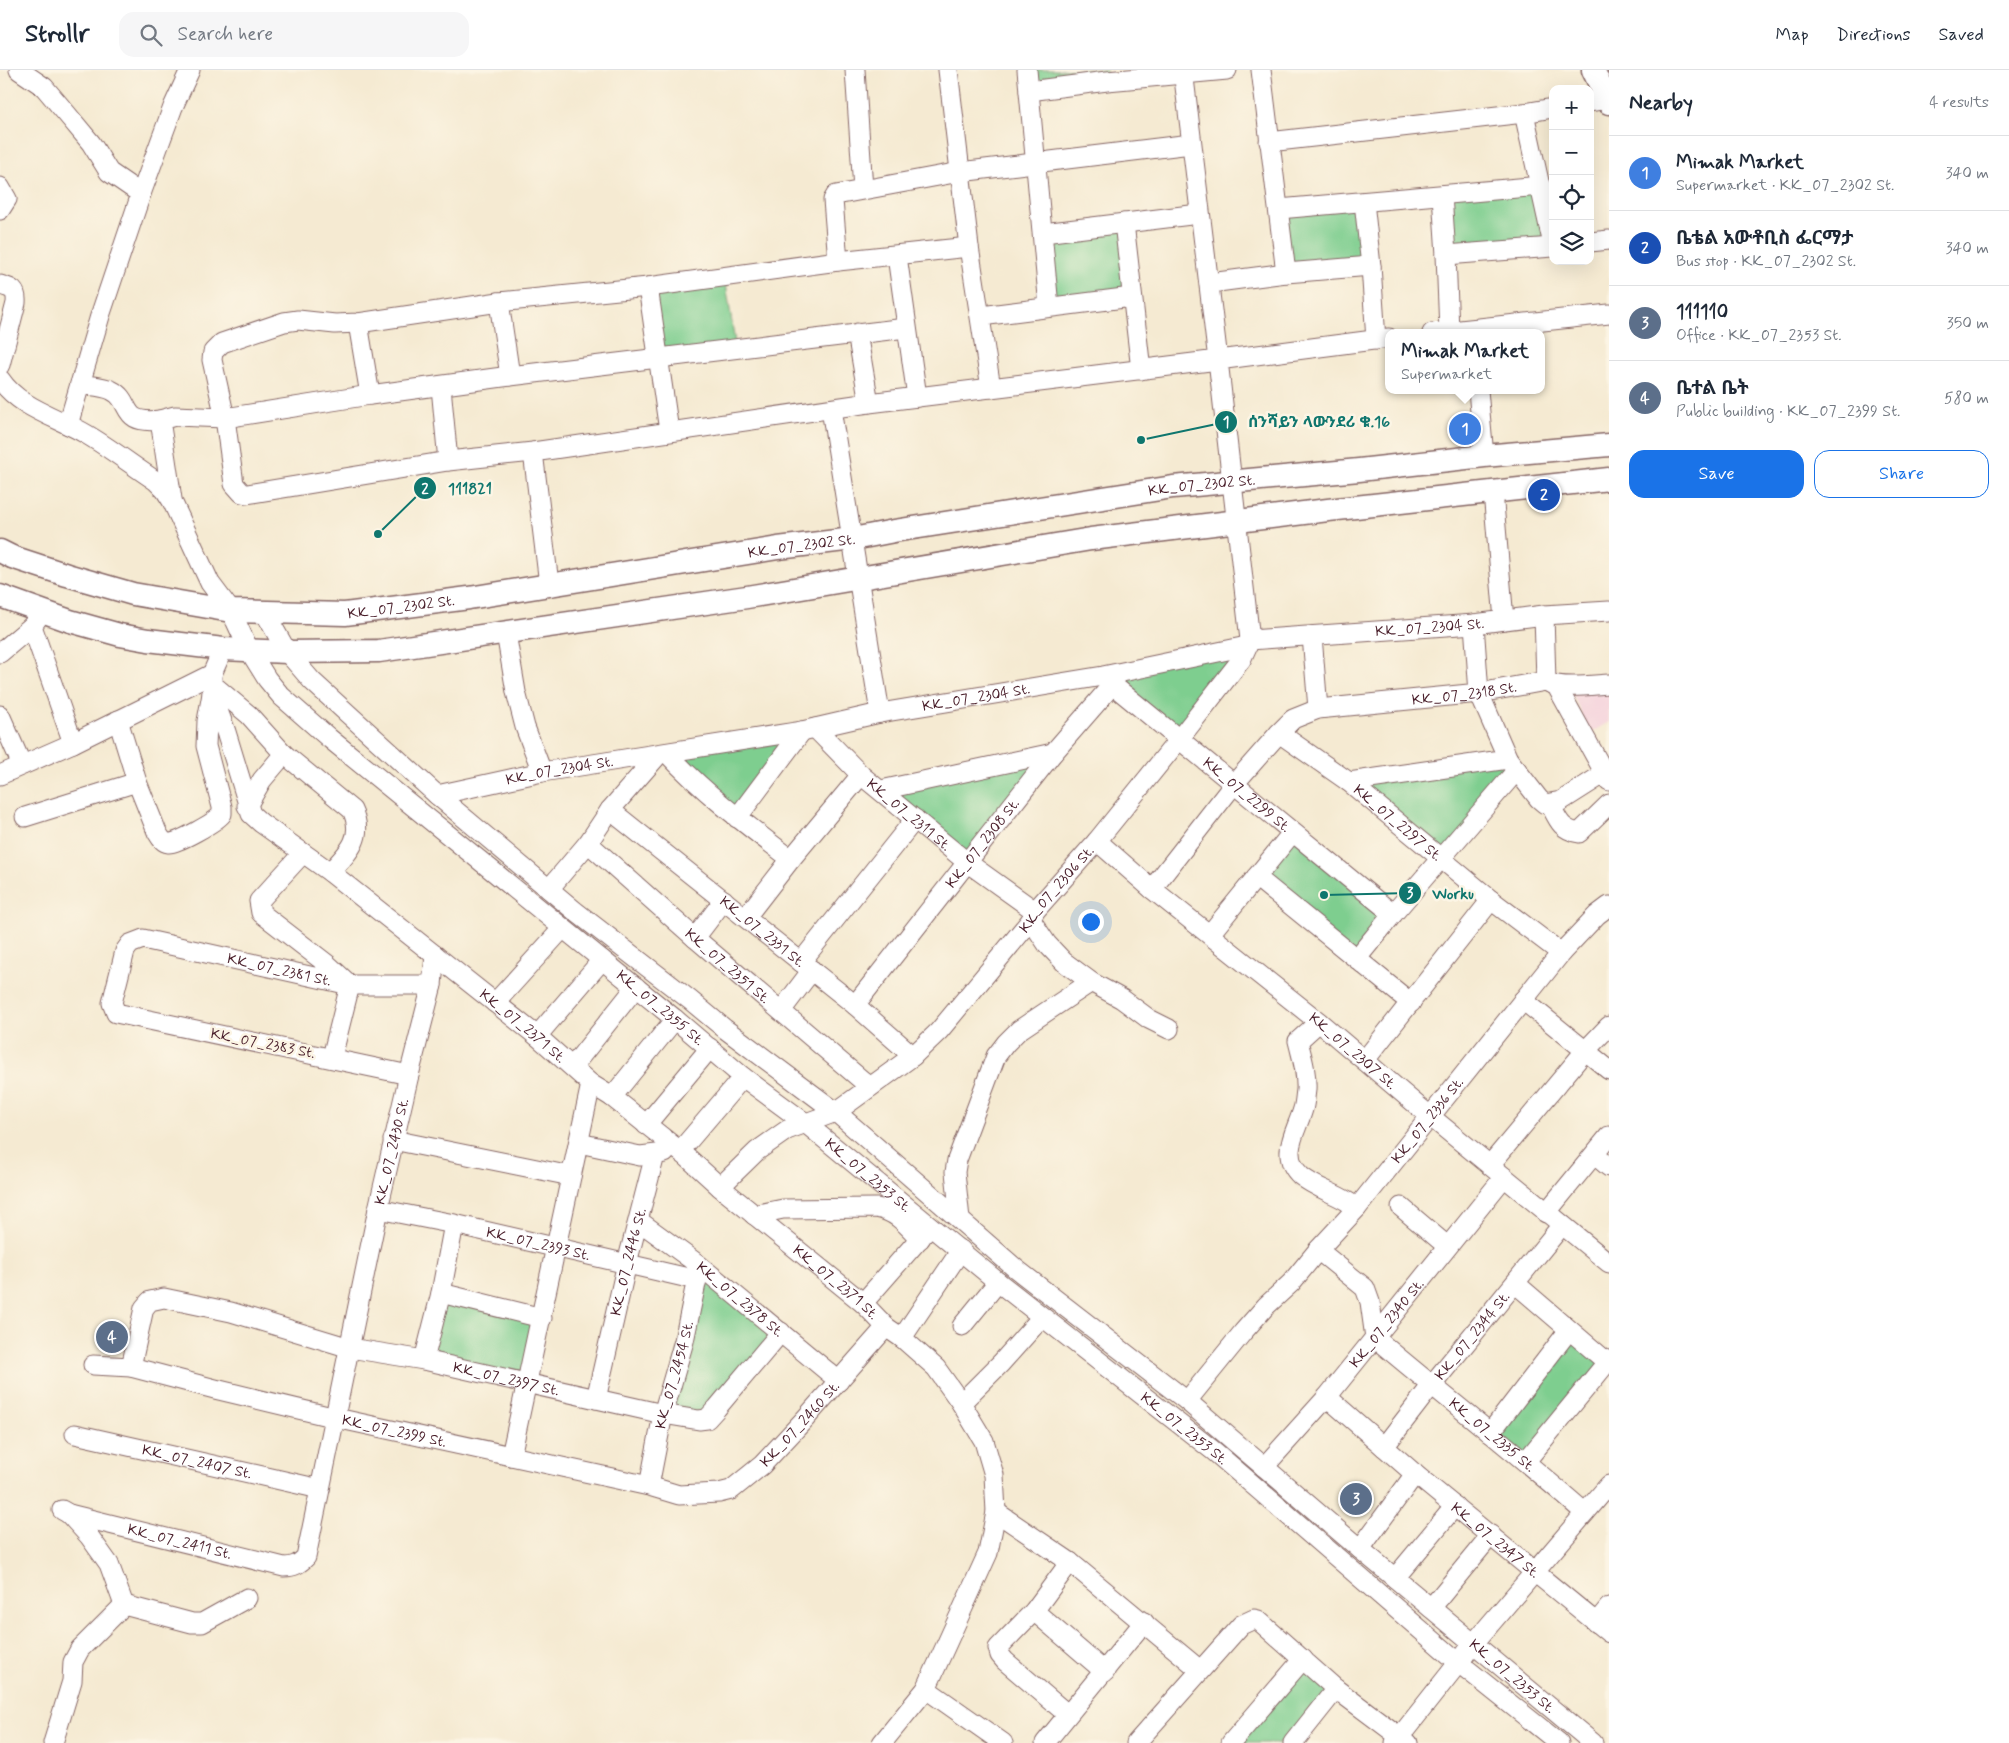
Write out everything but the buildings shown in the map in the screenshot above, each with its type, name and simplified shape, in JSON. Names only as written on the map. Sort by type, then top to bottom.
[{"type":"main road","points":[[1593,70],[1604,95]]},
{"type":"main road","points":[[1604,70],[1604,95]]},
{"type":"main road","name":"KK_07_2302 St.","points":[[0,551],[12,557],[67,575],[133,594],[231,611],[345,614],[469,598],[778,548],[853,539],[1173,487],[1232,483],[1484,456],[1609,445]]},
{"type":"main road","points":[[0,596],[37,619],[148,640],[223,650],[287,652],[379,651],[747,597],[1091,539],[1609,480]]},
{"type":"street","points":[[19,70],[44,88],[61,106],[91,143],[109,172],[141,194]]},
{"type":"street","points":[[68,425],[100,316],[141,194],[173,106],[190,70]]},
{"type":"street","points":[[855,70],[863,189]]},
{"type":"street","points":[[948,70],[969,247],[991,388]]},
{"type":"street","points":[[1027,70],[1049,307]]},
{"type":"street","points":[[1029,91],[1107,75],[1227,70]]},
{"type":"street","points":[[1261,70],[1286,273]]},
{"type":"street","points":[[1184,72],[1199,214],[1210,283],[1249,643]]},
{"type":"street","points":[[1269,142],[1549,109]]},
{"type":"street","points":[[1524,113],[1549,226]]},
{"type":"street","points":[[838,261],[833,200],[836,195],[960,172],[1191,144]]},
{"type":"street","points":[[0,186],[7,199],[0,210]]},
{"type":"street","points":[[1279,210],[1541,186]]},
{"type":"street","points":[[1441,329],[1446,255],[1442,195]]},
{"type":"street","points":[[969,247],[838,261],[648,287],[499,302],[358,323],[335,324],[298,320],[284,322],[222,343],[213,352],[212,360],[225,418],[234,484],[242,493],[257,492],[448,461],[533,452],[869,403],[1382,339],[1364,202]]},
{"type":"street","points":[[1043,233],[1199,214]]},
{"type":"street","points":[[1124,223],[1141,370]]},
{"type":"street","points":[[1594,242],[1609,240]]},
{"type":"street","points":[[1446,255],[1549,246]]},
{"type":"street","points":[[897,256],[916,397]]},
{"type":"street","points":[[1210,283],[1286,273],[1371,266]]},
{"type":"street","points":[[0,285],[13,289],[17,294],[0,365]]},
{"type":"street","points":[[648,287],[669,431]]},
{"type":"street","points":[[981,316],[1132,297]]},
{"type":"street","points":[[499,302],[510,376]]},
{"type":"street","points":[[1488,329],[1609,314]]},
{"type":"street","points":[[358,323],[370,395]]},
{"type":"street","points":[[80,384],[111,390],[117,395],[131,415],[141,421],[160,420],[175,416],[225,418],[370,395],[442,387],[510,376],[906,328]]},
{"type":"street","points":[[857,333],[869,403]]},
{"type":"street","points":[[0,379],[7,390],[23,402],[86,434],[156,482],[165,490],[172,501]]},
{"type":"street","points":[[442,387],[448,461]]},
{"type":"street","points":[[1478,394],[1484,456]]},
{"type":"street","points":[[830,409],[853,539],[880,713]]},
{"type":"street","points":[[160,420],[172,501]]},
{"type":"street","points":[[533,452],[549,584]]},
{"type":"street","points":[[1493,492],[1504,620]]},
{"type":"street","name":"KK_07_2355 St.","points":[[172,501],[210,583],[231,611],[249,650],[267,679],[288,702],[408,804],[675,1018],[743,1077],[804,1122]]},
{"type":"street","name":"KK_07_2355 St.","points":[[264,611],[287,652],[327,696],[437,795],[549,889],[725,1030],[836,1112]]},
{"type":"street","name":"KK_07_2304 St.","points":[[437,795],[542,772],[808,730],[880,713],[1108,680],[1249,643],[1312,636],[1474,624],[1544,615],[1609,611]]},
{"type":"street","points":[[1474,624],[1479,694],[1513,764],[1539,799],[1545,804],[1556,803],[1607,777],[1551,683],[1544,615]]},
{"type":"street","points":[[0,653],[37,619],[73,742]]},
{"type":"street","points":[[506,633],[516,692],[525,727],[542,772]]},
{"type":"street","points":[[1312,636],[1318,709]]},
{"type":"street","name":"KK_07_2306 St.","points":[[720,1187],[757,1151],[787,1130],[804,1122],[836,1112],[913,1056],[939,1031],[1180,738],[1241,660],[1249,643]]},
{"type":"street","points":[[118,720],[137,782],[162,840],[176,841],[219,818],[222,814],[222,806],[206,746],[206,721],[212,684],[223,650]]},
{"type":"street","name":"KK_07_2299 St.","points":[[1108,680],[1393,914]]},
{"type":"street","name":"KK_07_2308 St.","points":[[855,1005],[968,863],[1108,680]]},
{"type":"street","name":"KK_07_2318 St.","points":[[1152,889],[1234,784],[1293,718],[1318,709],[1479,694],[1551,683],[1609,684]]},
{"type":"street","points":[[0,775],[118,720],[212,684]]},
{"type":"street","points":[[212,684],[249,715],[284,754],[352,810],[357,820],[358,834],[354,844],[330,872]]},
{"type":"street","name":"KK_07_2371 St.","points":[[212,684],[251,814],[330,872],[537,1036],[591,1084],[612,1097],[683,1153],[720,1187],[863,1303],[886,1327],[902,1338],[936,1368],[966,1410],[984,1441],[994,1475],[996,1512],[988,1552],[926,1689],[882,1743]]},
{"type":"street","points":[[0,715],[22,766]]},
{"type":"street","points":[[737,818],[808,730]]},
{"type":"street","name":"KK_07_2311 St.","points":[[808,730],[1033,915],[1055,953],[1091,982],[1122,999],[1149,1019],[1169,1029]]},
{"type":"street","name":"KK_07_2297 St.","points":[[1279,733],[1348,782],[1491,900],[1561,953]]},
{"type":"street","points":[[549,889],[588,843],[610,810],[670,752],[682,770],[737,818],[790,859]]},
{"type":"street","points":[[880,790],[1053,753]]},
{"type":"street","points":[[248,806],[262,780],[284,754]]},
{"type":"street","points":[[1348,782],[1513,764]]},
{"type":"street","points":[[1357,958],[1440,858],[1513,764]]},
{"type":"street","points":[[746,917],[790,859],[861,775]]},
{"type":"street","points":[[25,816],[137,782]]},
{"type":"street","points":[[1556,803],[1560,825],[1569,831],[1579,833],[1609,804]]},
{"type":"street","name":"KK_07_2331 St.","points":[[610,810],[807,966],[913,1056]]},
{"type":"street","points":[[781,1010],[807,966],[915,819]]},
{"type":"street","points":[[1210,934],[1292,833]]},
{"type":"street","name":"KK_07_2307 St.","points":[[1097,841],[1152,889],[1319,1022],[1546,1213],[1609,1263]]},
{"type":"street","name":"KK_07_2351 St.","points":[[588,843],[695,938],[870,1087]]},
{"type":"street","points":[[303,853],[259,901],[259,909],[261,913],[327,964],[350,985],[332,1057]]},
{"type":"street","points":[[1256,877],[1411,1003]]},
{"type":"street","points":[[695,938],[724,900]]},
{"type":"street","points":[[1365,1060],[1491,900]]},
{"type":"street","name":"KK_07_2336 St.","points":[[1318,1250],[1358,1208],[1561,953],[1597,915],[1609,906]]},
{"type":"street","points":[[495,1003],[562,928]]},
{"type":"street","name":"KK_07_2381 St.","points":[[116,1013],[112,1003],[125,951],[130,944],[143,939],[350,985],[432,985]]},
{"type":"street","name":"KK_07_2430 St.","points":[[300,1564],[306,1557],[393,1140],[432,985],[435,955]]},
{"type":"street","points":[[537,1036],[602,960]]},
{"type":"street","points":[[960,1219],[955,1172],[957,1160],[996,1056],[1018,1030],[1091,982]]},
{"type":"street","points":[[573,1066],[636,987]]},
{"type":"street","points":[[1523,1000],[1609,1070]]},
{"type":"street","name":"KK_07_2383 St.","points":[[116,1013],[409,1074]]},
{"type":"street","points":[[612,1097],[675,1018]]},
{"type":"street","points":[[1319,1022],[1298,1041],[1307,1079],[1303,1109],[1289,1144],[1292,1159],[1295,1169],[1306,1180],[1348,1200],[1358,1208]]},
{"type":"street","name":"KK_07_2340 St.","points":[[1264,1467],[1327,1397],[1447,1246],[1497,1171],[1585,1051],[1609,1026]]},
{"type":"street","points":[[646,1125],[710,1048]]},
{"type":"street","points":[[579,1143],[640,1156],[683,1153],[743,1077]]},
{"type":"street","points":[[511,1456],[591,1084]]},
{"type":"street","name":"KK_07_2353 St.","points":[[836,1112],[1015,1268],[1187,1401],[1360,1549],[1593,1743]]},
{"type":"street","name":"KK_07_2353 St.","points":[[804,1122],[925,1232]]},
{"type":"street","points":[[1546,1213],[1602,1161],[1609,1136]]},
{"type":"street","points":[[393,1140],[571,1176]]},
{"type":"street","name":"KK_07_2446 St.","points":[[596,1399],[627,1263],[655,1155]]},
{"type":"street","points":[[1402,1207],[1447,1246]]},
{"type":"street","name":"KK_07_2353 St.","points":[[754,1215],[783,1209],[876,1208],[887,1210],[961,1250],[1042,1317],[1215,1452],[1459,1663],[1559,1743]]},
{"type":"street","name":"KK_07_2393 St.","points":[[378,1209],[627,1263],[698,1273]]},
{"type":"street","name":"KK_07_2378 St.","points":[[639,1221],[698,1273],[781,1332],[839,1380]]},
{"type":"street","points":[[424,1360],[441,1293],[454,1224]]},
{"type":"street","name":"KK_07_2344 St.","points":[[1384,1447],[1562,1225]]},
{"type":"street","points":[[863,1303],[925,1232]]},
{"type":"street","points":[[902,1338],[961,1250]]},
{"type":"street","points":[[1187,1401],[1243,1332],[1266,1306],[1291,1283],[1318,1250],[1365,1288],[1370,1302],[1375,1338]]},
{"type":"street","name":"KK_07_2454 St.","points":[[649,1486],[663,1414],[684,1341],[698,1273]]},
{"type":"street","points":[[962,1326],[998,1282]]},
{"type":"street","points":[[1516,1284],[1608,1361],[1526,1461]]},
{"type":"street","points":[[441,1293],[542,1318]]},
{"type":"street","points":[[131,1367],[144,1308],[150,1301],[164,1298],[231,1312],[350,1348]]},
{"type":"street","points":[[966,1410],[1001,1363],[1042,1317]]},
{"type":"street","name":"KK_07_2460 St.","points":[[697,1494],[719,1493],[731,1490],[743,1482],[762,1465],[886,1327]]},
{"type":"street","points":[[1490,1433],[1569,1330]]},
{"type":"street","name":"KK_07_2397 St.","points":[[350,1348],[424,1360],[663,1414],[700,1420],[707,1419],[781,1332]]},
{"type":"street","name":"KK_07_2335 St.","points":[[1375,1338],[1431,1386],[1526,1461],[1585,1514]]},
{"type":"street","name":"KK_07_2399 St.","points":[[93,1365],[131,1367],[336,1418],[649,1486],[678,1495],[697,1494]]},
{"type":"street","name":"KK_07_2347 St.","points":[[1327,1397],[1415,1474],[1603,1628]]},
{"type":"street","name":"KK_07_2407 St.","points":[[76,1434],[320,1489]]},
{"type":"street","points":[[1360,1549],[1415,1474]]},
{"type":"street","points":[[1136,1743],[1241,1625],[1254,1619],[1401,1741],[1474,1643],[1609,1484]]},
{"type":"street","points":[[1395,1578],[1455,1506]]},
{"type":"street","name":"KK_07_2411 St.","points":[[124,1605],[109,1564],[89,1536],[66,1512],[284,1567],[300,1564]]},
{"type":"street","points":[[996,1512],[1070,1562],[1200,1670]]},
{"type":"street","points":[[1431,1608],[1491,1535]]},
{"type":"street","points":[[1067,1714],[1005,1660],[1000,1655],[998,1648],[1034,1611],[1070,1562]]},
{"type":"street","points":[[53,1743],[72,1681],[73,1662],[80,1648],[124,1605],[192,1623],[202,1623],[247,1598]]},
{"type":"street","points":[[1603,1628],[1609,1607]]},
{"type":"street","points":[[1034,1611],[1105,1672]]},
{"type":"street","points":[[1044,1743],[1105,1672],[1144,1622]]},
{"type":"street","points":[[1231,1743],[1303,1659]]},
{"type":"street","points":[[926,1689],[1003,1743]]},
{"type":"street","points":[[1293,1743],[1336,1689]]},
{"type":"shaded area","points":[[1609,685],[1609,722],[1590,733],[1573,695]]},
{"type":"green space","points":[[1027,70],[1106,70],[1107,81],[1029,91]]},
{"type":"green space","points":[[1541,186],[1549,225],[1549,245],[1446,255],[1442,195]]},
{"type":"green space","points":[[1364,202],[1371,266],[1286,273],[1279,209]]},
{"type":"green space","points":[[1124,223],[1132,297],[1049,307],[1043,233]]},
{"type":"green space","points":[[725,277],[736,349],[658,359],[648,287]]},
{"type":"green space","points":[[1247,646],[1180,738],[1103,676]]},
{"type":"green space","points":[[802,731],[737,818],[667,753]]},
{"type":"green space","points":[[1053,753],[968,863],[881,790]]},
{"type":"green space","points":[[1508,759],[1517,770],[1440,858],[1349,782]]},
{"type":"green space","points":[[1292,833],[1393,914],[1357,958],[1256,877]]},
{"type":"green space","points":[[697,1270],[781,1332],[707,1419],[663,1414]]},
{"type":"green space","points":[[441,1293],[542,1318],[527,1383],[424,1361]]},
{"type":"green space","points":[[1569,1330],[1607,1362],[1526,1461],[1490,1433]]},
{"type":"green space","points":[[1303,1659],[1336,1689],[1293,1743],[1231,1743]]},
{"type":"place","name":"Mimak Market","points":[[1465,429]]},
{"type":"place","name":"ሰንሻይን ላውንደሪ ቁ.16","points":[[1141,440]]},
{"type":"place","name":"ቤቴል አውቶቢስ ፌርማታ","points":[[1544,495]]},
{"type":"place","name":"111821","points":[[378,534]]},
{"type":"place","name":"Worku","points":[[1324,895]]},
{"type":"place","name":"ቤተል ቤት","points":[[112,1337]]},
{"type":"place","name":"111110","points":[[1356,1499]]}]
